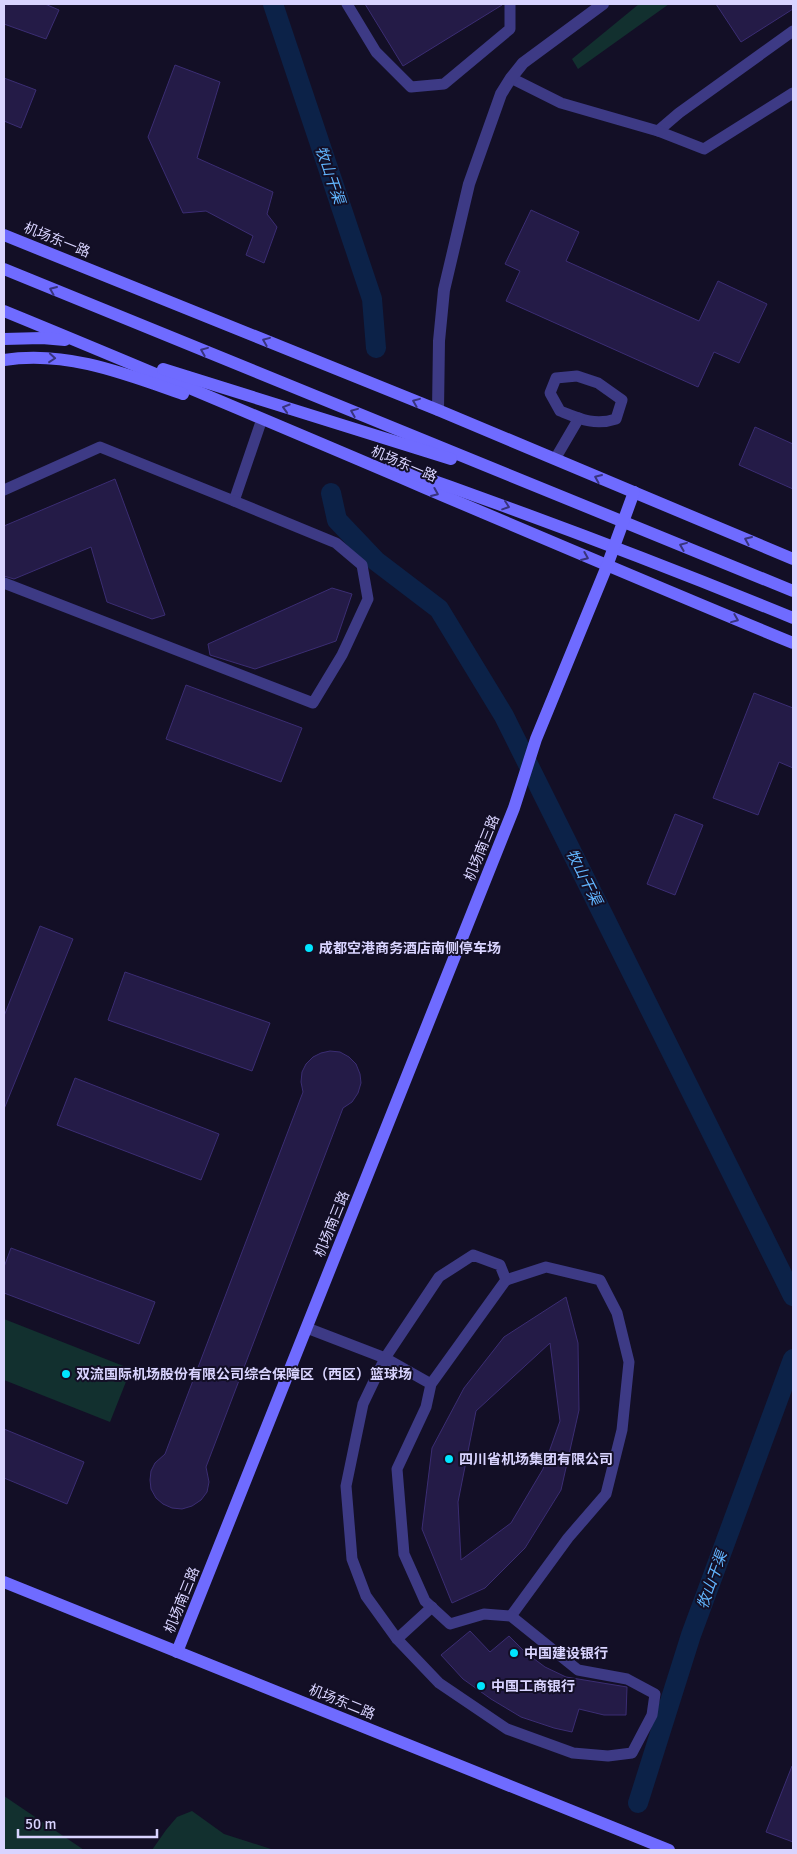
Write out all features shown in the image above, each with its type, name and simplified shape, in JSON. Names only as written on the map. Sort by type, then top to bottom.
[{"type":"street","points":[[438,410],[438,350],[444,290],[469,184],[494,113],[510,78],[523,63],[603,4]]},
{"type":"street","name":"机场东一路","points":[[4,235],[438,410],[793,559]]},
{"type":"street","points":[[4,269],[793,590]]},
{"type":"street","name":"机场东一路","points":[[4,311],[793,643]]},
{"type":"street","points":[[4,339],[42,338],[76,342],[533,485]]},
{"type":"street","points":[[4,360],[63,359],[97,366],[153,383],[512,508],[671,568],[793,618]]},
{"type":"street","name":"机场南三路","points":[[177,1652],[514,808],[536,739],[607,566],[634,492]]},
{"type":"street","name":"机场东二路","points":[[4,1582],[669,1850]]},
{"type":"lane","points":[[347,4],[376,52],[411,87],[444,84],[510,28],[510,4]]},
{"type":"lane","points":[[658,131],[679,113],[793,31]]},
{"type":"lane","points":[[510,78],[561,103],[658,131],[704,149],[793,93]]},
{"type":"lane","points":[[576,376],[584,378],[598,383],[622,400],[616,419],[602,423],[579,418],[560,411],[550,394],[556,378],[576,376]]},
{"type":"lane","points":[[555,459],[579,418]]},
{"type":"lane","points":[[234,501],[262,419]]},
{"type":"lane","points":[[4,490],[100,447],[336,543],[362,565],[368,599],[342,655],[313,703],[4,583]]},
{"type":"lane","points":[[506,1280],[500,1265],[472,1255],[439,1277],[385,1358],[363,1404],[346,1486],[352,1559],[366,1596],[397,1639],[439,1683],[507,1729],[573,1753],[608,1756],[632,1753],[652,1715],[655,1694],[627,1678],[578,1670],[511,1616],[484,1614],[450,1624],[425,1601],[404,1554],[397,1469],[426,1407],[431,1384],[506,1280],[546,1267],[600,1280],[617,1313],[630,1362],[622,1430],[606,1494],[568,1538],[511,1616]]},
{"type":"lane","points":[[306,1328],[385,1358],[431,1384]]},
{"type":"lane","points":[[397,1639],[432,1608]]},
{"type":"green space","points":[[639,4],[669,4],[578,69],[572,59]]},
{"type":"green space","name":"双流国际机场股份有限公司综合保障区（西区）篮球场","points":[[4,1319],[131,1369],[110,1422],[4,1380]]},
{"type":"green space","points":[[4,1796],[84,1850],[4,1850]]},
{"type":"green space","points":[[192,1811],[224,1834],[274,1850],[152,1850],[177,1817]]},
{"type":"building","points":[[4,4],[45,4],[59,10],[46,39],[4,24]]},
{"type":"building","points":[[365,4],[503,4],[403,66]]},
{"type":"building","points":[[716,4],[793,4],[793,9],[741,42]]},
{"type":"building","points":[[175,65],[220,82],[197,158],[273,192],[267,214],[277,227],[264,263],[246,255],[253,236],[206,211],[183,213],[148,137]]},
{"type":"building","points":[[4,78],[36,90],[21,128],[4,121]]},
{"type":"building","points":[[531,210],[579,232],[566,261],[699,321],[718,281],[767,304],[739,363],[714,352],[698,387],[506,301],[520,271],[505,264]]},
{"type":"building","points":[[755,427],[793,444],[793,489],[739,465]]},
{"type":"building","points":[[115,479],[165,615],[152,619],[107,602],[91,547],[14,579],[4,576],[4,526]]},
{"type":"building","points":[[332,588],[352,594],[336,641],[255,669],[210,655],[208,644]]},
{"type":"building","points":[[186,685],[302,728],[281,782],[166,739]]},
{"type":"building","points":[[754,693],[793,708],[793,768],[779,762],[758,815],[713,798]]},
{"type":"building","points":[[675,814],[703,825],[675,895],[647,884]]},
{"type":"building","points":[[40,926],[73,939],[4,1109],[4,1016]]},
{"type":"building","points":[[125,972],[270,1023],[252,1071],[108,1020]]},
{"type":"building","points":[[330,1051],[340,1052],[356,1064],[361,1083],[358,1093],[352,1102],[343,1108],[206,1467],[209,1482],[207,1492],[201,1500],[192,1506],[182,1509],[172,1508],[156,1498],[151,1489],[151,1471],[155,1463],[165,1454],[303,1092],[302,1072],[306,1064],[313,1057]]},
{"type":"building","points":[[75,1078],[219,1134],[201,1180],[57,1125]]},
{"type":"building","points":[[11,1248],[155,1302],[139,1344],[4,1293],[4,1267]]},
{"type":"building","name":"四川省机场集团有限公司","points":[[566,1297],[578,1343],[579,1410],[561,1490],[525,1548],[485,1588],[452,1603],[422,1529],[432,1448],[464,1388],[504,1337]],"holes":[[[550,1343],[560,1421],[543,1469],[511,1523],[461,1560],[458,1502],[476,1411]]]},
{"type":"building","points":[[4,1429],[84,1462],[67,1504],[4,1478]]},
{"type":"building","points":[[470,1631],[490,1652],[509,1636],[525,1652],[545,1667],[566,1677],[627,1687],[626,1715],[604,1715],[579,1709],[572,1732],[521,1717],[463,1679],[441,1655]]},
{"type":"building","points":[[793,1766],[793,1842],[766,1832]]},
{"type":"waterway","name":"牧山干渠","points":[[273,4],[372,299],[376,348]]},
{"type":"waterway","name":"牧山干渠","points":[[331,493],[337,520],[376,561],[439,609],[504,716],[793,1296]]},
{"type":"waterway","name":"牧山干渠","points":[[638,1803],[691,1635],[793,1359]]},
{"type":"place","name":"成都空港商务酒店南侧停车场","points":[[309,948]]},
{"type":"place","name":"双流国际机场股份有限公司综合保障区（西区）篮球场","points":[[66,1374]]},
{"type":"place","name":"四川省机场集团有限公司","points":[[449,1459]]},
{"type":"place","name":"中国建设银行","points":[[514,1653]]},
{"type":"place","name":"中国工商银行","points":[[481,1686]]}]
